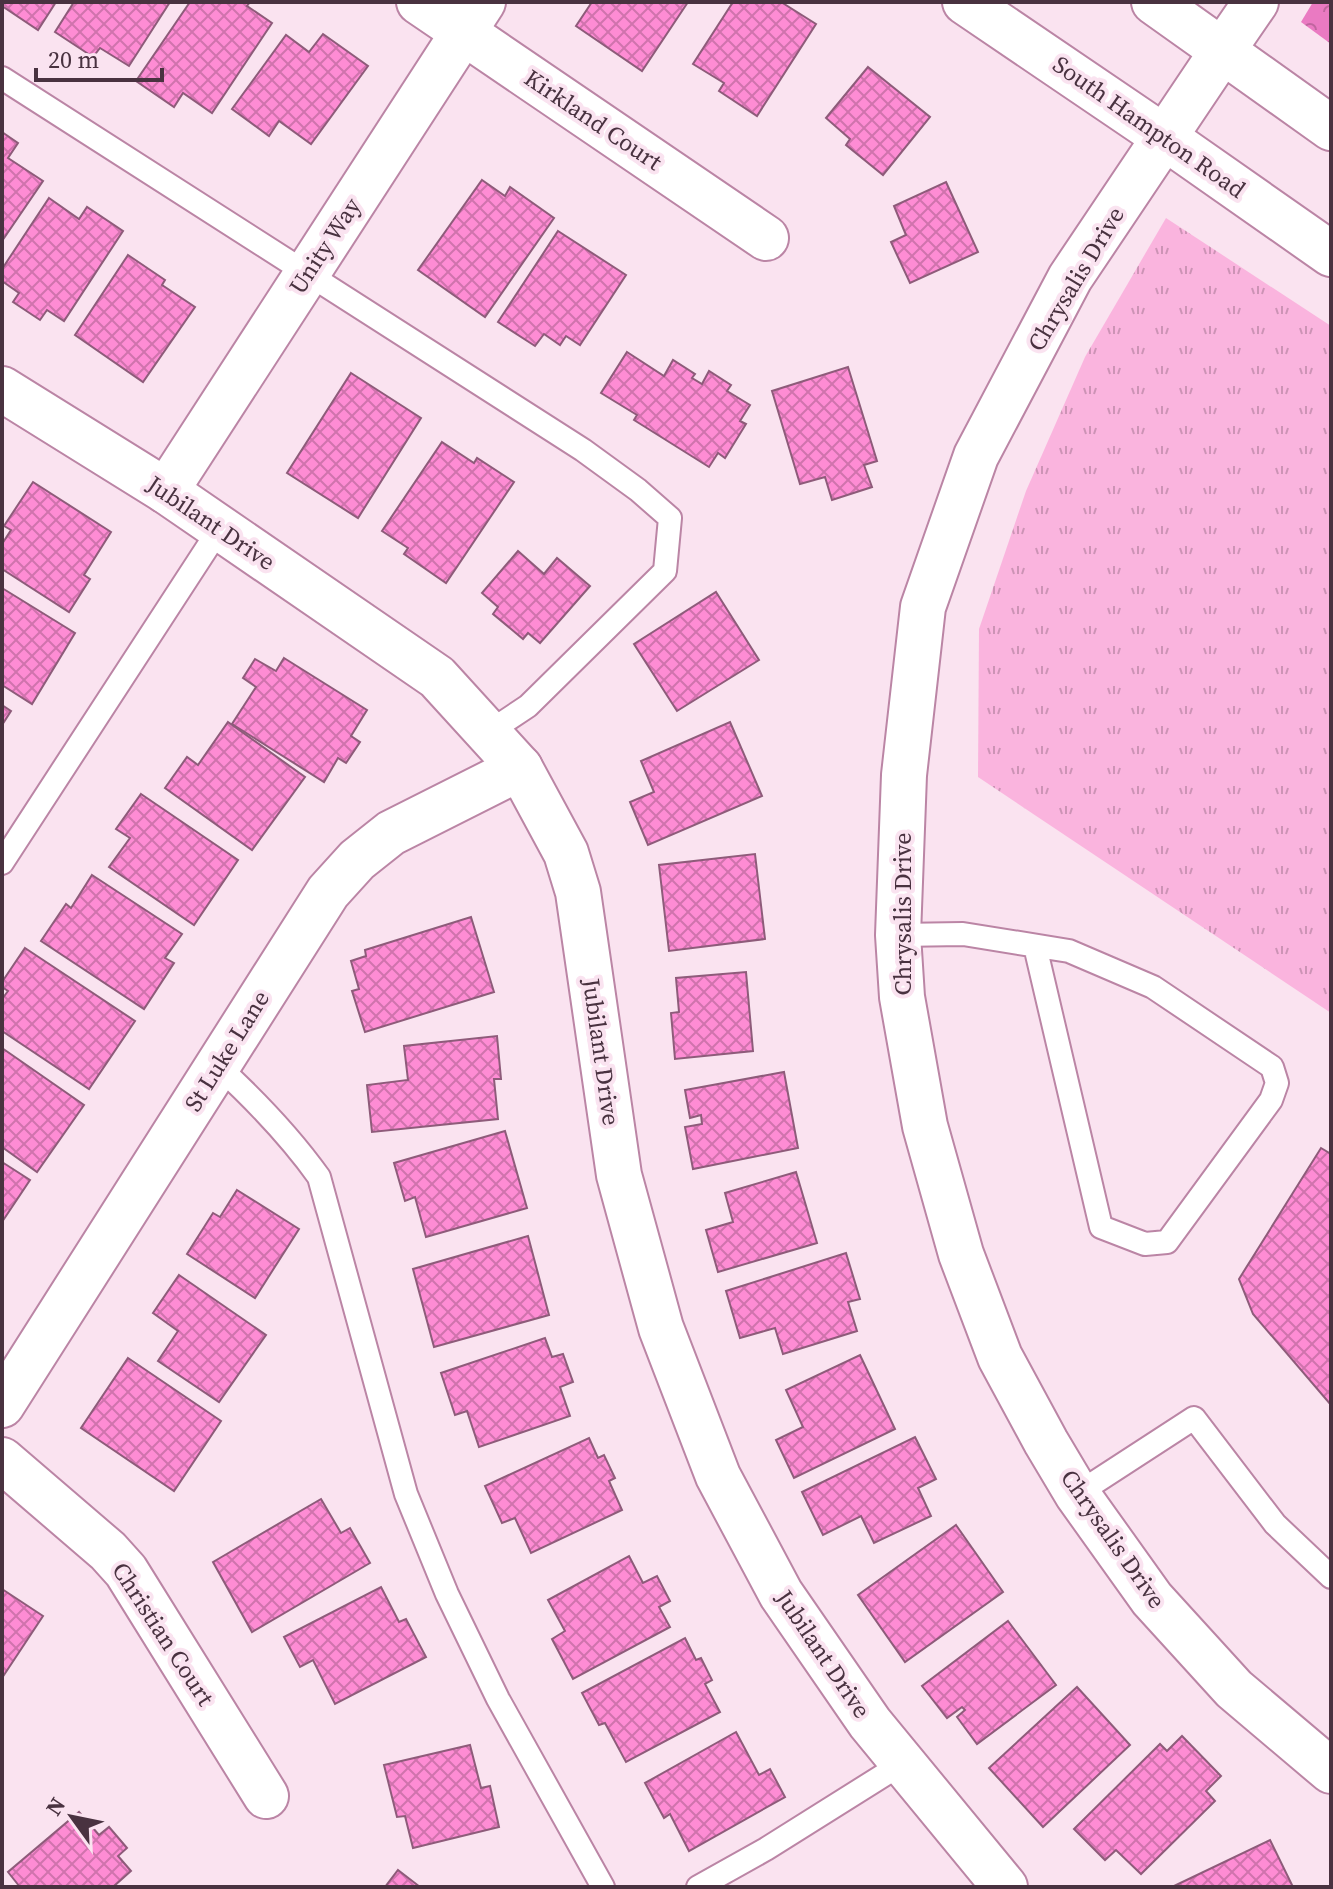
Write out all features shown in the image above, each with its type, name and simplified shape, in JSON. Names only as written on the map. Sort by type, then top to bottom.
[{"type":"street","name":"Kirkland Court","points":[[419,2],[474,17],[766,238]]},
{"type":"street","name":"South Hampton Road","points":[[965,2],[1331,254]]},
{"type":"street","points":[[1154,2],[1331,128]]},
{"type":"street","name":"Chrysalis Drive","points":[[1256,2],[1070,278],[976,456],[923,607],[904,775],[898,935],[902,997],[925,1126],[961,1254],[1000,1357],[1077,1494],[1152,1599],[1234,1689],[1331,1771]]},
{"type":"street","name":"Unity Way","points":[[166,491],[474,17]]},
{"type":"street","name":"Jubilant Drive","points":[[3,393],[166,491],[437,677],[520,768],[566,853],[578,892],[619,1175],[667,1343],[718,1476],[781,1594],[870,1723],[1005,1887]]},
{"type":"street","name":"St Luke Lane","points":[[2,1405],[328,892],[357,860],[391,833],[520,768]]},
{"type":"street","name":"Christian Court","points":[[2,1460],[108,1551],[126,1571],[266,1796]]},
{"type":"lane","points":[[2,78],[583,450],[670,518],[665,571],[528,706],[489,732]]},
{"type":"lane","points":[[2,863],[220,528]]},
{"type":"lane","points":[[898,935],[963,934],[1069,951],[1153,987],[1272,1067],[1277,1083],[1271,1100],[1167,1242],[1145,1244],[1101,1227],[1035,946]]},
{"type":"lane","points":[[218,1066],[292,1139],[319,1177],[406,1494],[447,1594],[498,1699],[603,1887]]},
{"type":"lane","points":[[1077,1494],[1194,1418],[1275,1524],[1331,1577]]},
{"type":"lane","points":[[698,1887],[766,1849],[903,1763]]},
{"type":"green space","points":[[1313,2],[1331,2],[1331,44],[1301,22]]},
{"type":"green space","points":[[1166,218],[1331,326],[1331,1013],[978,777],[979,629],[1026,491],[1085,357]]},
{"type":"building","points":[[2,2],[56,2],[38,30],[2,6]]},
{"type":"building","points":[[74,2],[170,2],[129,66],[100,48],[93,57],[55,32]]},
{"type":"building","points":[[190,2],[250,2],[247,6],[272,23],[212,113],[183,93],[174,107],[136,81]]},
{"type":"building","points":[[592,2],[688,2],[642,71],[576,26]]},
{"type":"building","points":[[733,2],[781,2],[816,24],[757,116],[719,91],[724,83],[693,64]]},
{"type":"building","points":[[323,34],[368,66],[311,144],[279,121],[269,136],[232,109],[286,35],[309,52]]},
{"type":"building","points":[[868,67],[930,117],[883,175],[846,145],[850,139],[826,118]]},
{"type":"building","points":[[2,132],[18,143],[8,158],[43,181],[2,241]]},
{"type":"building","points":[[482,180],[505,196],[510,187],[554,218],[485,317],[418,270]]},
{"type":"building","points":[[946,182],[978,252],[910,283],[891,242],[906,235],[894,206]]},
{"type":"building","points":[[49,198],[79,219],[87,207],[123,231],[64,321],[47,310],[40,320],[13,302],[19,293],[2,281],[2,269]]},
{"type":"building","points":[[558,231],[626,275],[580,345],[566,336],[560,345],[544,334],[535,346],[498,322]]},
{"type":"building","points":[[128,255],[165,280],[162,285],[195,307],[143,382],[75,335]]},
{"type":"building","points":[[627,352],[664,376],[673,360],[695,374],[692,378],[702,384],[709,371],[731,385],[727,391],[750,405],[740,421],[746,424],[725,458],[718,453],[709,467],[634,420],[637,415],[601,393]]},
{"type":"building","points":[[848,367],[877,461],[864,465],[872,487],[832,500],[825,477],[800,484],[772,391]]},
{"type":"building","points":[[351,373],[421,418],[358,518],[287,473]]},
{"type":"building","points":[[442,442],[474,463],[477,458],[514,482],[446,583],[404,554],[408,548],[382,531]]},
{"type":"building","points":[[33,482],[111,532],[84,575],[90,579],[69,612],[2,569],[2,544],[11,530],[4,526]]},
{"type":"building","points":[[518,551],[544,574],[557,558],[590,586],[540,643],[528,633],[523,639],[493,614],[498,607],[482,593]]},
{"type":"building","points":[[2,588],[75,633],[32,704],[2,685]]},
{"type":"building","points":[[716,592],[759,660],[677,711],[634,644]]},
{"type":"building","points":[[284,658],[367,710],[351,736],[360,742],[346,763],[338,758],[324,782],[232,724],[256,687],[243,678],[255,659],[276,671]]},
{"type":"building","points":[[2,705],[11,711],[2,725]]},
{"type":"building","points":[[228,722],[305,777],[252,850],[165,788],[187,757],[198,765]]},
{"type":"building","points":[[730,722],[762,796],[648,845],[630,802],[654,792],[641,761]]},
{"type":"building","points":[[141,794],[238,860],[194,925],[109,867],[130,838],[116,829]]},
{"type":"building","points":[[755,854],[765,939],[669,951],[659,865]]},
{"type":"building","points":[[92,875],[182,934],[165,958],[174,963],[144,1009],[41,941],[66,904],[71,908]]},
{"type":"building","points":[[471,917],[494,992],[365,1032],[352,991],[359,989],[351,961],[366,956],[365,950]]},
{"type":"building","points":[[25,948],[135,1021],[89,1089],[2,1031],[2,999],[8,991],[2,987],[2,982]]},
{"type":"building","points":[[746,972],[753,1051],[675,1059],[671,1013],[679,1012],[676,978]]},
{"type":"building","points":[[497,1036],[501,1079],[494,1079],[498,1119],[372,1132],[367,1085],[408,1080],[404,1046]]},
{"type":"building","points":[[2,1048],[84,1105],[37,1172],[2,1147]]},
{"type":"building","points":[[784,1072],[798,1148],[693,1169],[685,1127],[702,1124],[701,1115],[690,1118],[685,1090]]},
{"type":"building","points":[[505,1131],[527,1208],[426,1237],[415,1197],[405,1201],[394,1163]]},
{"type":"building","points":[[1321,1148],[1331,1154],[1331,1405],[1253,1314],[1239,1279]]},
{"type":"building","points":[[2,1162],[30,1180],[2,1222]]},
{"type":"building","points":[[796,1172],[817,1243],[718,1272],[706,1230],[733,1222],[725,1193]]},
{"type":"building","points":[[237,1190],[299,1229],[255,1298],[187,1254],[213,1213],[220,1217]]},
{"type":"building","points":[[528,1236],[549,1315],[434,1347],[413,1269]]},
{"type":"building","points":[[846,1253],[860,1299],[848,1302],[857,1331],[783,1354],[775,1328],[740,1338],[726,1291]]},
{"type":"building","points":[[179,1275],[266,1335],[219,1402],[158,1361],[178,1331],[153,1313]]},
{"type":"building","points":[[545,1338],[552,1357],[563,1354],[573,1382],[560,1387],[570,1416],[479,1447],[467,1411],[455,1415],[441,1373]]},
{"type":"building","points":[[860,1355],[895,1429],[794,1478],[776,1440],[803,1427],[786,1390]]},
{"type":"building","points":[[128,1358],[221,1421],[174,1491],[81,1428]]},
{"type":"building","points":[[915,1437],[936,1479],[918,1488],[931,1516],[874,1543],[861,1516],[823,1535],[802,1492]]},
{"type":"building","points":[[589,1438],[598,1458],[604,1455],[615,1478],[609,1481],[622,1510],[531,1553],[515,1518],[502,1523],[485,1486]]},
{"type":"building","points":[[321,1499],[341,1533],[350,1528],[370,1563],[252,1632],[213,1562]]},
{"type":"building","points":[[956,1525],[1003,1592],[905,1662],[858,1595]]},
{"type":"building","points":[[629,1556],[643,1583],[657,1576],[670,1601],[659,1607],[670,1627],[573,1679],[552,1639],[565,1631],[548,1600]]},
{"type":"building","points":[[381,1587],[399,1622],[406,1619],[426,1657],[335,1704],[313,1660],[300,1667],[284,1637]]},
{"type":"building","points":[[2,1589],[43,1616],[2,1678]]},
{"type":"building","points":[[1008,1621],[1056,1685],[977,1744],[957,1717],[965,1710],[962,1707],[947,1718],[922,1686]]},
{"type":"building","points":[[685,1638],[696,1660],[701,1658],[712,1680],[705,1684],[720,1712],[626,1762],[605,1723],[599,1725],[582,1693]]},
{"type":"building","points":[[1077,1687],[1130,1745],[1043,1827],[989,1768]]},
{"type":"building","points":[[736,1732],[759,1775],[770,1769],[785,1797],[689,1851],[670,1814],[664,1818],[645,1783]]},
{"type":"building","points":[[1182,1736],[1221,1776],[1206,1791],[1215,1801],[1141,1874],[1116,1850],[1105,1860],[1074,1829],[1160,1744],[1167,1751]]},
{"type":"building","points":[[470,1745],[481,1788],[490,1786],[499,1827],[413,1848],[405,1816],[397,1817],[384,1765]]},
{"type":"building","points":[[79,1812],[99,1835],[109,1827],[127,1848],[118,1856],[131,1871],[113,1887],[20,1887],[8,1872]]},
{"type":"building","points":[[1270,1840],[1293,1887],[1172,1887]]},
{"type":"building","points":[[398,1870],[420,1887],[385,1887]]}]
